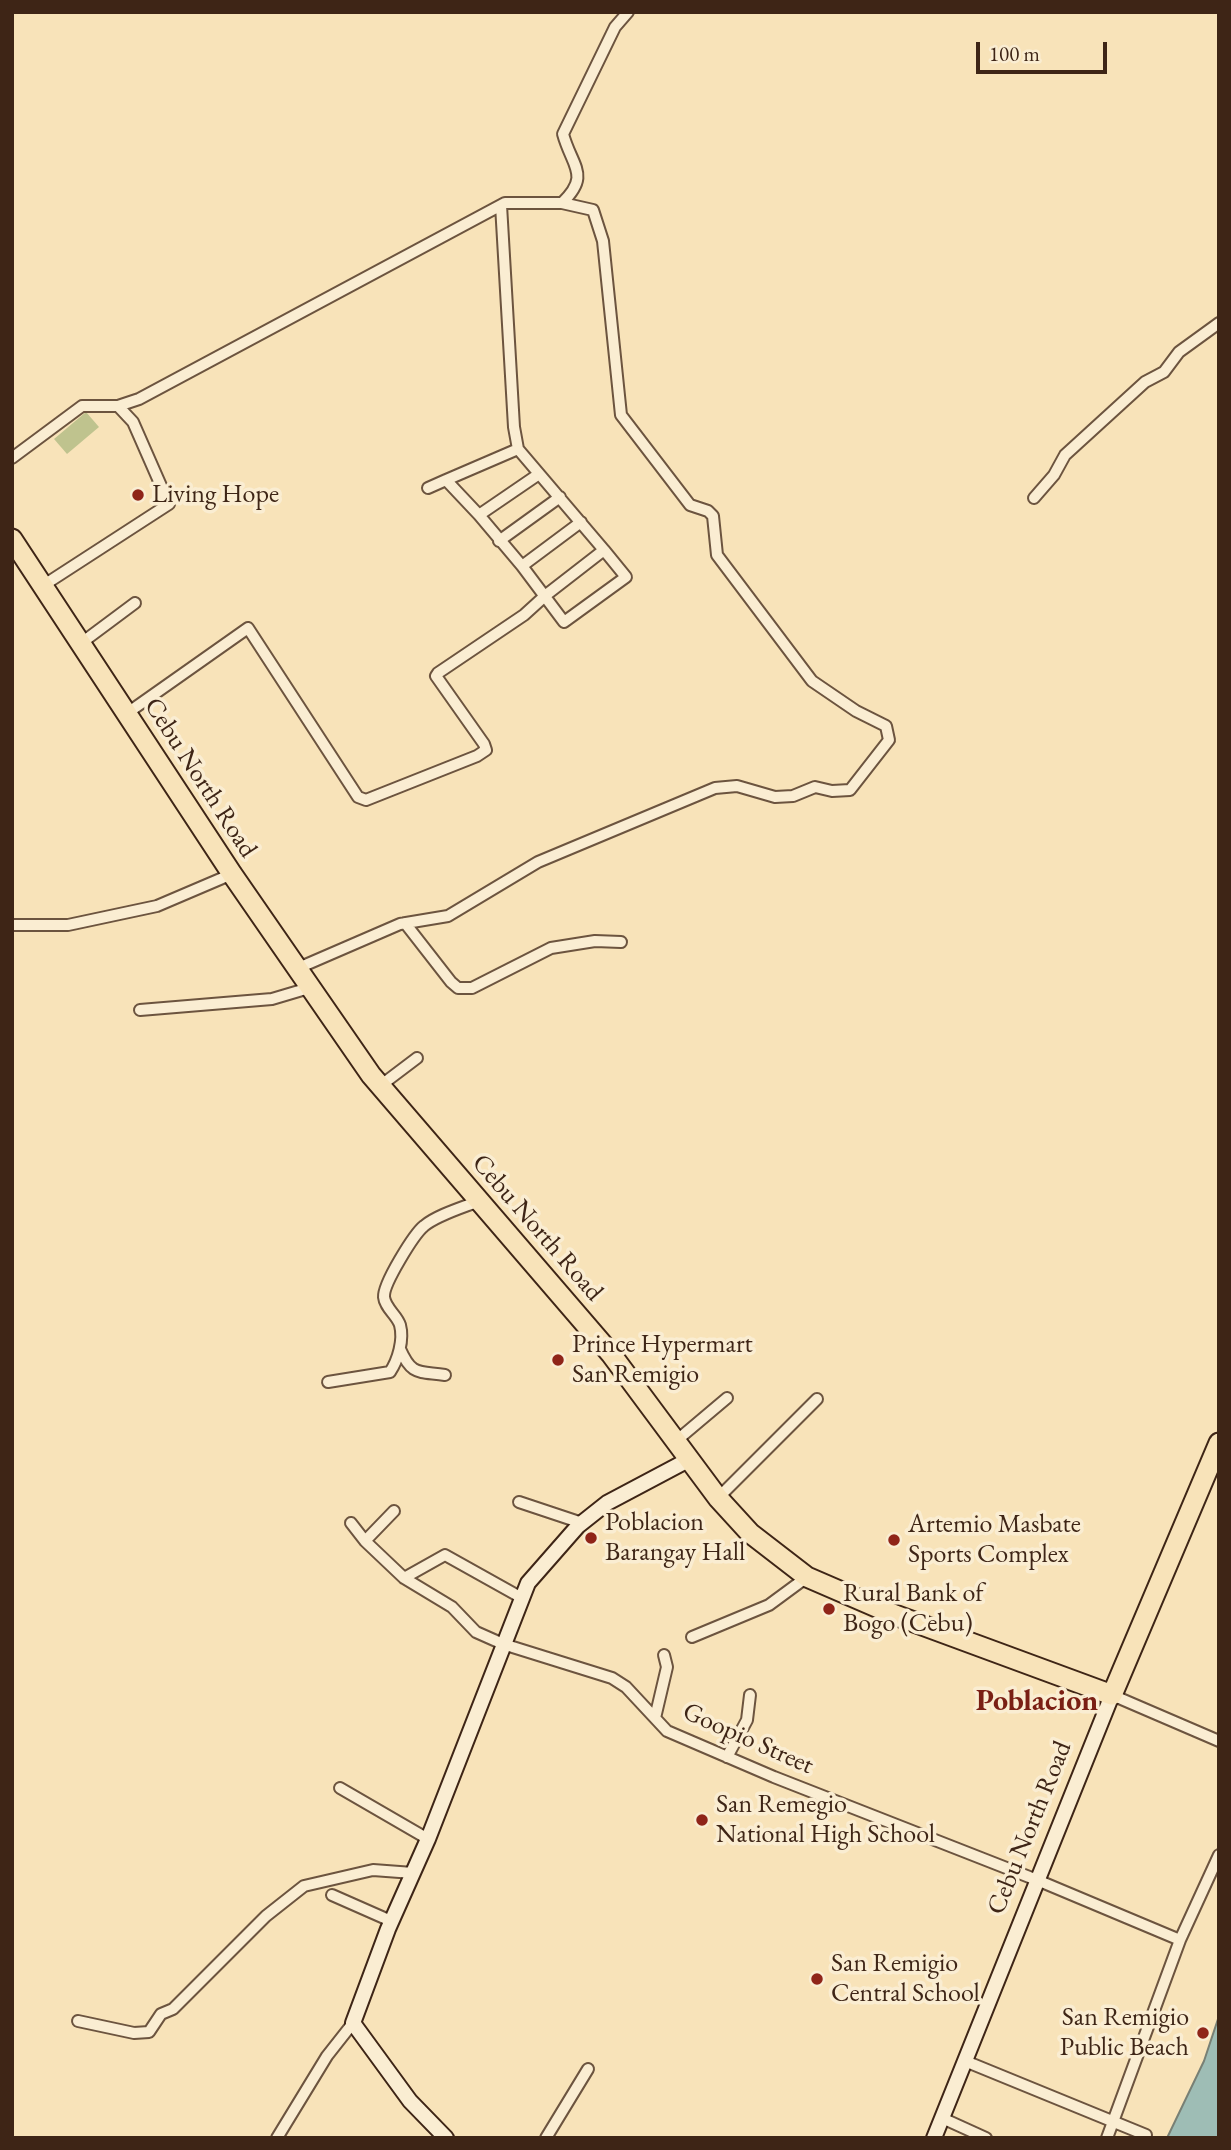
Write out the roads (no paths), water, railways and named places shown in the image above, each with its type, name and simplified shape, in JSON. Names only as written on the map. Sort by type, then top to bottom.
[{"type":"highway","name":"Cebu North Road","points":[[12,539],[232,874],[380,1086],[611,1354],[718,1498],[750,1533],[807,1577],[895,1615],[1112,1695]]},
{"type":"highway","points":[[1112,1695],[1218,1449]]},
{"type":"street","points":[[562,203],[575,191],[579,177],[563,134],[615,27],[628,12]]},
{"type":"street","points":[[12,458],[82,406],[118,406],[139,399],[505,203],[562,203],[593,210],[603,241],[621,415],[690,505],[708,511],[713,516],[717,555],[811,681],[886,726],[889,740],[850,790],[832,791],[815,787],[793,796],[775,797],[737,786],[715,788],[538,862],[448,916],[405,923],[296,969]]},
{"type":"street","points":[[446,480],[522,566],[564,622],[626,577],[518,449],[513,427],[501,205]]},
{"type":"street","points":[[1034,498],[1054,475],[1065,455],[1145,382],[1164,372],[1179,352],[1219,323]]},
{"type":"street","points":[[133,422],[139,399]]},
{"type":"street","points":[[44,585],[169,504],[133,422],[118,406]]},
{"type":"street","points":[[428,488],[518,449]]},
{"type":"street","points":[[479,515],[539,474]]},
{"type":"street","points":[[499,541],[560,497]]},
{"type":"street","points":[[522,566],[581,522]]},
{"type":"street","points":[[126,714],[248,628],[351,789],[358,797],[366,800],[477,756],[485,750],[484,744],[436,676],[524,615],[604,550]]},
{"type":"street","points":[[80,644],[135,603]]},
{"type":"street","points":[[12,925],[68,925],[157,906],[232,874]]},
{"type":"street","points":[[405,923],[458,988],[472,988],[551,948],[595,941],[621,942]]},
{"type":"street","points":[[140,1010],[272,999],[310,988]]},
{"type":"street","points":[[380,1086],[417,1058]]},
{"type":"street","points":[[328,1381],[390,1372],[397,1362],[400,1349],[400,1325],[384,1296],[402,1257],[424,1226],[479,1201]]},
{"type":"street","points":[[400,1349],[408,1366],[415,1370],[445,1375]]},
{"type":"street","points":[[676,1441],[727,1398]]},
{"type":"street","points":[[718,1498],[817,1399]]},
{"type":"street","points":[[277,2138],[327,2056],[353,2023],[528,1583],[582,1523],[607,1503],[690,1459]]},
{"type":"street","points":[[519,1502],[582,1523]]},
{"type":"street","points":[[365,1541],[394,1511]]},
{"type":"street","name":"Goopio Street","points":[[351,1524],[404,1578],[452,1607],[476,1632],[503,1644],[612,1678],[626,1687],[667,1731],[1180,1940]]},
{"type":"street","points":[[404,1578],[444,1555],[522,1598]]},
{"type":"street","points":[[692,1637],[769,1605],[807,1577]]},
{"type":"street","points":[[655,1718],[667,1667],[664,1656]]},
{"type":"street","points":[[727,1756],[747,1720],[750,1695]]},
{"type":"street","points":[[1112,1695],[1219,1741]]},
{"type":"street","name":"Cebu North Road","points":[[934,2138],[1112,1695]]},
{"type":"street","points":[[340,1788],[428,1839]]},
{"type":"street","points":[[1107,2138],[1180,1940],[1219,1855]]},
{"type":"street","points":[[78,2021],[134,2033],[149,2032],[161,2014],[173,2009],[266,1916],[304,1886],[373,1870],[413,1872]]},
{"type":"street","points":[[332,1895],[391,1922]]},
{"type":"street","points":[[353,2023],[410,2101],[446,2138]]},
{"type":"street","points":[[965,2061],[1146,2135]]},
{"type":"street","points":[[546,2138],[588,2069]]},
{"type":"street","points":[[942,2118],[986,2138]]},
{"type":"water","points":[[1219,2016],[1219,2138],[1167,2138],[1204,2061]]},
{"type":"place","name":"Living Hope","points":[[138,495]]},
{"type":"place","name":"Prince Hypermart San Remigio","points":[[558,1360]]},
{"type":"place","name":"Poblacion Barangay Hall","points":[[591,1538]]},
{"type":"place","name":"Artemio Masbate Sports Complex","points":[[894,1540]]},
{"type":"place","name":"Rural Bank of Bogo (Cebu)","points":[[829,1609]]},
{"type":"place","name":"San Remegio National High School","points":[[702,1820]]},
{"type":"place","name":"San Remigio Central School","points":[[817,1979]]},
{"type":"place","name":"San Remigio Public Beach","points":[[1203,2033]]},
{"type":"district","name":"Poblacion","points":[[1037,1702]]}]
